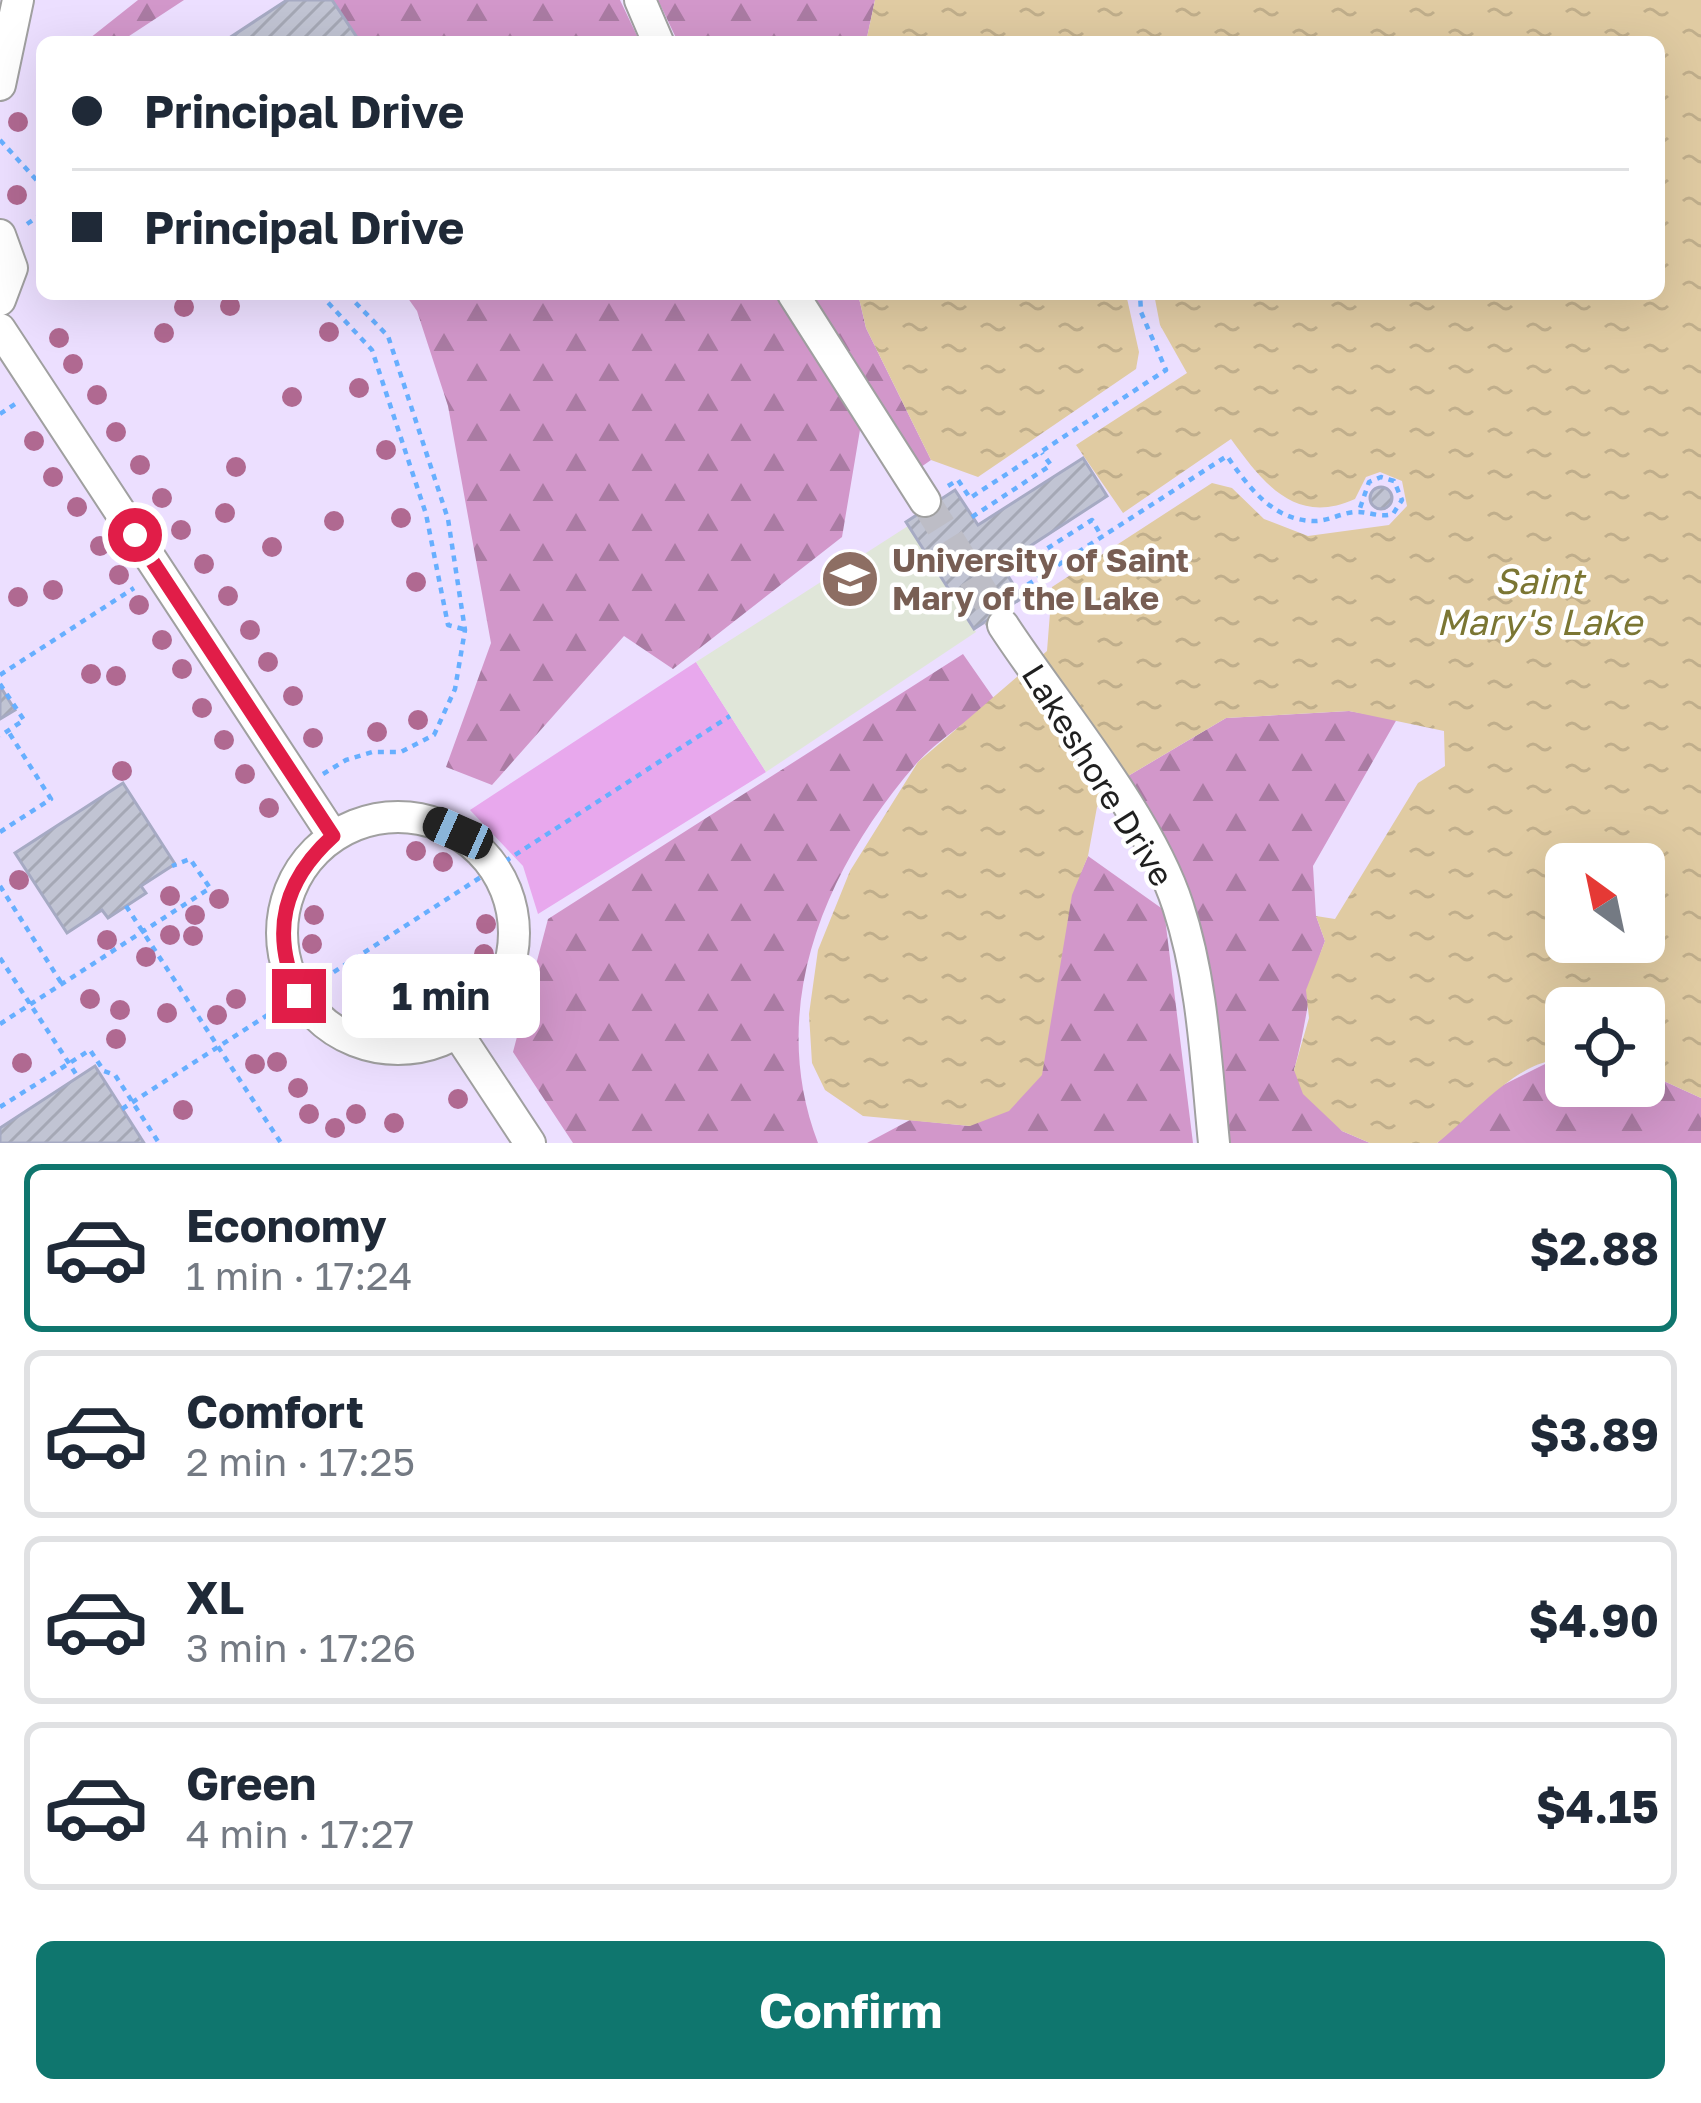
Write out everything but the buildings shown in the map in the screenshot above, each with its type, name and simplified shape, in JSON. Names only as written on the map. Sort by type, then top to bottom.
[{"type":"lane","points":[[0,85],[18,0]]},
{"type":"lane","points":[[640,0],[655,36]]},
{"type":"lane","points":[[0,235],[12,268],[0,300]]},
{"type":"lane","points":[[797,300],[925,502]]},
{"type":"lane","points":[[0,329],[333,836]]},
{"type":"lane","name":"Lakeshore Drive","points":[[1003,625],[1126,808],[1178,906],[1200,999],[1214,1143]]},
{"type":"lane","points":[[382,818],[434,822],[479,849],[496,869],[509,898],[512,959],[483,1014],[458,1034],[401,1051],[371,1048],[318,1019],[299,996],[281,940],[283,909],[293,881],[333,836],[382,818]]},
{"type":"lane","points":[[458,1034],[530,1143]]},
{"type":"path","points":[[0,140],[36,179]]},
{"type":"path","points":[[326,300],[372,350],[425,514],[448,625],[465,630]]},
{"type":"path","points":[[301,788],[346,760],[371,752],[401,752],[434,735],[455,688],[465,630],[448,519],[388,336],[353,300]]},
{"type":"path","points":[[984,490],[1166,370],[1141,300]]},
{"type":"path","points":[[973,517],[1051,465],[1041,452]]},
{"type":"path","points":[[1003,625],[1038,601],[1028,586],[1227,456],[1257,496],[1277,512],[1321,521],[1359,511],[1379,518],[1393,514],[1402,500],[1394,481],[1381,477],[1369,482],[1359,511]]},
{"type":"path","points":[[1007,574],[1092,520],[1103,537]]},
{"type":"path","points":[[0,675],[159,572]]},
{"type":"path","points":[[0,684],[24,720],[0,736]]},
{"type":"path","points":[[122,1109],[730,716]]},
{"type":"path","points":[[0,832],[51,799],[8,731]]},
{"type":"path","points":[[0,1024],[209,888],[190,859],[172,866]]},
{"type":"path","points":[[0,886],[62,984]]},
{"type":"path","points":[[126,906],[281,1143]]},
{"type":"path","points":[[0,958],[78,1077]]},
{"type":"path","points":[[0,980],[10,973]]},
{"type":"path","points":[[1,1104],[89,1050],[133,1102],[159,1143]]},
{"type":"shaded area","name":"University of Saint Mary of the Lake","points":[[0,0],[1701,0],[1701,1143],[0,1143]]},
{"type":"shaded area","points":[[908,526],[976,632],[766,772],[696,662]]},
{"type":"shaded area","points":[[696,662],[766,772],[538,914],[523,866],[470,810]]},
{"type":"green space","points":[[138,0],[184,0],[129,36],[93,36]]},
{"type":"green space","points":[[332,0],[620,0],[637,36],[348,36]]},
{"type":"green space","points":[[658,0],[875,0],[867,36],[675,36]]},
{"type":"green space","points":[[409,300],[784,300],[861,424],[842,537],[673,669],[624,636],[492,785],[446,767],[491,643],[448,406]]},
{"type":"green space","points":[[816,300],[859,300],[866,328],[931,460],[921,467]]},
{"type":"green space","points":[[963,654],[995,700],[924,755],[884,805],[831,894],[813,942],[802,991],[799,1041],[804,1092],[818,1143],[573,1143],[513,1052],[548,919]]},
{"type":"green space","points":[[1349,711],[1397,719],[1313,866],[1316,916],[1325,941],[1294,1070],[1342,1131],[1370,1143],[1226,1143],[1211,999],[1123,779],[1226,718]]},
{"type":"green space","points":[[1088,856],[1164,910],[1193,1143],[867,1143],[910,1120],[970,1126]]},
{"type":"green space","points":[[1545,1064],[1545,1107],[1665,1107],[1665,1082],[1701,1098],[1701,1143],[1437,1143],[1499,1087]]},
{"type":"water","name":"Saint Mary's Lake","points":[[875,0],[1701,0],[1701,1098],[1665,1082],[1665,987],[1545,987],[1545,1062],[1514,1077],[1437,1143],[1370,1143],[1342,1131],[1303,1094],[1294,1070],[1309,1018],[1306,990],[1325,941],[1316,916],[1335,919],[1418,783],[1445,766],[1444,731],[1349,711],[1226,718],[1123,779],[1097,807],[1088,856],[1072,895],[1042,1075],[1009,1111],[970,1126],[863,1116],[825,1090],[812,1063],[809,1014],[818,950],[850,871],[918,762],[1047,651],[1052,587],[1212,483],[1232,488],[1264,519],[1308,536],[1389,525],[1407,506],[1402,481],[1380,472],[1366,477],[1355,499],[1334,506],[1298,503],[1268,484],[1231,439],[1123,513],[1076,445],[1187,373],[1160,325],[1155,300],[1665,300],[1665,36],[867,36]]},
{"type":"water","points":[[859,300],[1127,300],[1139,352],[1136,369],[978,477],[931,460],[866,328]]},
{"type":"tunnel","points":[[925,501],[1003,625]]},
{"type":"place","name":"University of Saint Mary of the Lake","points":[[850,579]]},
{"type":"route","points":[[135,535],[333,836],[310,856],[293,881],[283,909],[286,969],[299,996]]}]
